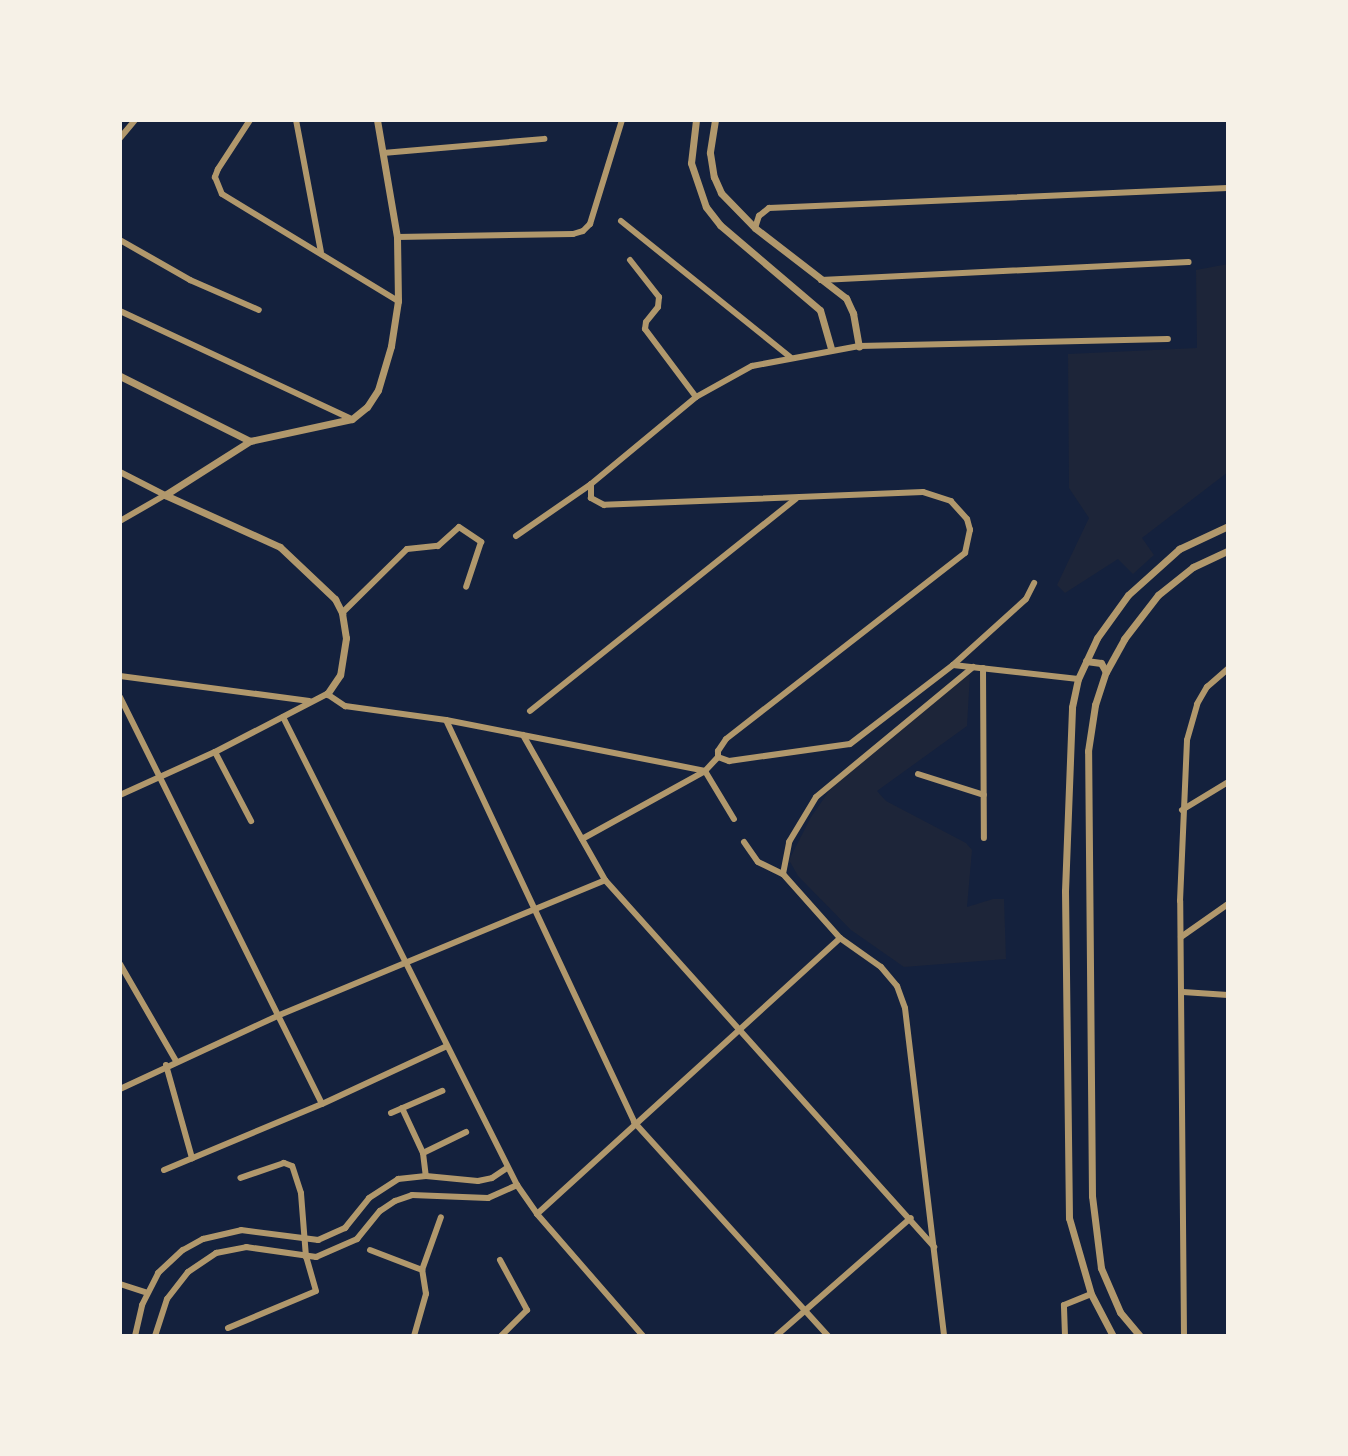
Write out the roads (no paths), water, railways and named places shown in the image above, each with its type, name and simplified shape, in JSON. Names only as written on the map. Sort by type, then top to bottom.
[{"type":"street","points":[[120,138],[135,120]]},
{"type":"street","points":[[250,120],[218,169],[217,186],[222,194],[398,301]]},
{"type":"street","points":[[296,120],[321,252]]},
{"type":"street","points":[[120,521],[250,441],[352,419],[367,407],[378,390],[391,346],[398,301],[397,237],[377,120]]},
{"type":"street","points":[[397,237],[573,234],[583,231],[590,224],[622,120]]},
{"type":"street","points":[[696,120],[691,163],[706,207],[720,225],[820,310],[831,348]]},
{"type":"street","points":[[715,120],[710,153],[714,177],[721,193],[755,228],[846,298],[859,346]]},
{"type":"street","points":[[383,153],[544,139]]},
{"type":"street","points":[[755,228],[759,216],[769,208],[1228,188]]},
{"type":"street","points":[[621,221],[790,357]]},
{"type":"street","points":[[120,240],[190,280],[259,310]]},
{"type":"street","points":[[630,260],[659,297],[655,313],[644,325],[696,397]]},
{"type":"street","points":[[820,280],[1189,262]]},
{"type":"street","points":[[120,311],[352,419]]},
{"type":"street","points":[[516,536],[591,484],[696,397],[752,366],[831,348],[859,346],[1168,339]]},
{"type":"street","points":[[120,376],[250,441]]},
{"type":"street","points":[[120,472],[280,547],[335,599],[342,613],[344,656],[340,675],[327,694],[215,752],[120,795]]},
{"type":"street","points":[[582,839],[705,771],[718,757],[718,751],[726,739],[965,553],[969,542],[967,519],[951,501],[923,492],[604,505],[591,498],[591,484]]},
{"type":"street","points":[[530,711],[796,499]]},
{"type":"street","points":[[1113,1336],[1091,1294],[1069,1218],[1068,749],[1078,679],[1097,638],[1128,595],[1161,562],[1198,537],[1228,526]]},
{"type":"street","points":[[342,613],[407,549],[438,546],[459,527],[481,542],[466,587]]},
{"type":"street","points":[[1140,1336],[1120,1312],[1101,1268],[1092,1196],[1088,751],[1095,705],[1106,672],[1124,639],[1158,595],[1193,567],[1228,551]]},
{"type":"street","points":[[718,757],[729,761],[850,744],[953,665],[1026,599],[1034,583]]},
{"type":"street","points":[[1086,661],[1101,663],[1106,672]]},
{"type":"street","points":[[953,665],[1078,679]]},
{"type":"street","points":[[783,874],[789,842],[816,797],[973,667]]},
{"type":"street","points":[[983,668],[984,838]]},
{"type":"street","points":[[1184,1336],[1182,810],[1187,740],[1197,704],[1207,687],[1228,669]]},
{"type":"street","points":[[120,676],[309,701]]},
{"type":"street","points":[[327,694],[345,706],[446,720],[705,771],[734,819]]},
{"type":"street","points":[[120,697],[322,1104]]},
{"type":"street","points":[[283,717],[507,1168],[537,1214],[643,1336]]},
{"type":"street","points":[[446,720],[634,1122],[828,1336]]},
{"type":"street","points":[[523,735],[605,880],[934,1247]]},
{"type":"street","points":[[1068,749],[1088,751]]},
{"type":"street","points":[[215,752],[251,821]]},
{"type":"street","points":[[918,774],[984,795]]},
{"type":"street","points":[[1182,810],[1228,782]]},
{"type":"street","points":[[744,842],[758,862],[783,874],[840,938],[881,967],[897,986],[905,1008],[944,1336]]},
{"type":"street","points":[[120,1089],[277,1016],[605,880]]},
{"type":"street","points":[[1181,937],[1228,904]]},
{"type":"street","points":[[537,1214],[634,1122],[840,938]]},
{"type":"street","points":[[120,964],[176,1061]]},
{"type":"street","points":[[1183,992],[1228,995]]},
{"type":"street","points":[[164,1170],[322,1104],[445,1047]]},
{"type":"street","points":[[166,1065],[192,1158]]},
{"type":"street","points":[[391,1113],[442,1091]]},
{"type":"street","points":[[402,1108],[423,1153],[426,1176]]},
{"type":"street","points":[[423,1153],[466,1132]]},
{"type":"street","points":[[228,1328],[316,1291],[306,1257],[301,1193],[292,1166],[284,1163],[240,1178]]},
{"type":"street","points":[[135,1336],[147,1293],[158,1273],[176,1255],[223,1232],[257,1230],[318,1240],[345,1228],[369,1198],[398,1179],[426,1176],[462,1181],[492,1178],[507,1168]]},
{"type":"street","points":[[461,1199],[462,1181]]},
{"type":"street","points":[[155,1336],[167,1299],[201,1260],[230,1248],[246,1247],[306,1257],[337,1250],[357,1239],[380,1211],[395,1201],[432,1195],[461,1199],[499,1196],[517,1185]]},
{"type":"street","points":[[414,1336],[426,1294],[422,1270],[441,1217]]},
{"type":"street","points":[[776,1336],[911,1218]]},
{"type":"street","points":[[370,1250],[422,1270]]},
{"type":"street","points":[[500,1260],[527,1310],[501,1336]]},
{"type":"street","points":[[120,1284],[147,1293]]},
{"type":"street","points":[[1065,1336],[1064,1305],[1091,1294]]}]
